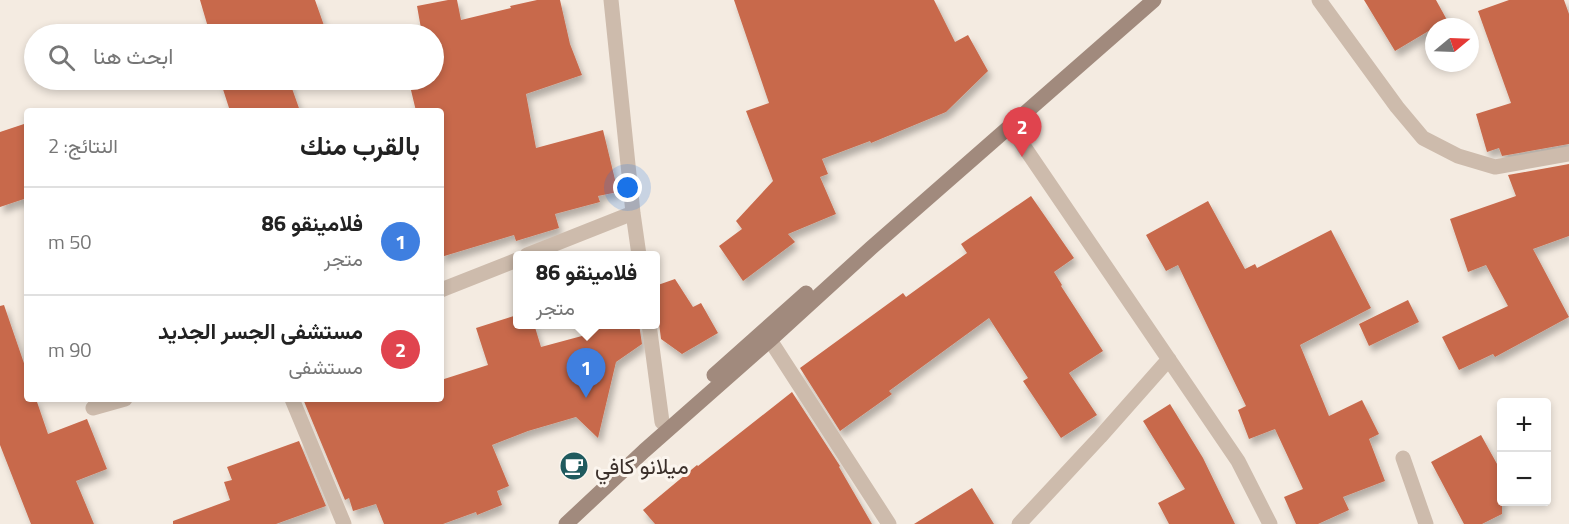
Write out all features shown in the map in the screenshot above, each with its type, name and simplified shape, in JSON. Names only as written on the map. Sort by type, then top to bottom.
[{"type":"main road","points":[[566,524],[644,451],[770,340],[868,245],[1140,0]]},
{"type":"main road","points":[[554,524],[662,422],[779,317],[1010,126],[1154,0]]},
{"type":"street","points":[[611,0],[638,251]]},
{"type":"street","points":[[1319,0],[1397,107],[1423,138],[1458,156],[1495,167],[1569,154]]},
{"type":"street","points":[[1010,126],[1238,461],[1270,524]]},
{"type":"street","points":[[537,251],[633,213]]},
{"type":"street","points":[[444,289],[513,262]]},
{"type":"street","points":[[650,329],[662,422]]},
{"type":"street","points":[[770,340],[890,524]]},
{"type":"street","points":[[1019,524],[1169,359]]},
{"type":"street","points":[[93,408],[114,402]]},
{"type":"street","points":[[293,402],[344,524]]},
{"type":"street","points":[[1403,458],[1426,524]]},
{"type":"building","points":[[200,0],[315,0],[323,24],[207,24]]},
{"type":"building","points":[[457,0],[461,20],[537,0],[560,0],[570,44],[582,75],[526,94],[536,148],[603,130],[618,192],[598,196],[600,202],[555,214],[559,228],[516,241],[514,235],[444,256],[444,108],[415,108],[411,90],[444,90],[444,24],[420,24],[417,6]]},
{"type":"building","points":[[734,0],[934,0],[955,42],[968,35],[988,71],[946,112],[871,143],[870,141],[822,159],[828,174],[820,177],[836,214],[788,234],[795,242],[743,281],[719,246],[742,229],[736,221],[773,181],[746,111],[769,103]]},
{"type":"building","points":[[1364,0],[1436,0],[1446,18],[1425,18],[1425,33],[1395,51]]},
{"type":"building","points":[[1509,0],[1564,0],[1569,14],[1569,144],[1502,156],[1499,148],[1487,152],[1476,114],[1511,103],[1478,11]]},
{"type":"building","points":[[223,90],[293,90],[299,108],[229,108]]},
{"type":"building","points":[[24,124],[24,199],[0,207],[0,132]]},
{"type":"building","points":[[1569,164],[1569,236],[1533,249],[1569,317],[1495,357],[1493,354],[1459,370],[1442,337],[1508,306],[1486,265],[1468,272],[1450,219],[1516,196],[1508,175]]},
{"type":"building","points":[[1031,196],[1074,258],[1054,272],[1103,351],[1069,373],[1097,415],[1061,438],[1023,381],[1028,378],[989,318],[889,391],[892,394],[840,431],[800,368],[903,293],[906,297],[967,253],[961,244]]},
{"type":"building","points":[[1208,201],[1245,269],[1255,264],[1257,268],[1331,230],[1371,308],[1300,345],[1329,416],[1362,400],[1379,434],[1369,439],[1385,481],[1343,497],[1349,510],[1318,524],[1296,524],[1284,497],[1303,489],[1275,429],[1249,439],[1238,410],[1246,406],[1178,265],[1166,271],[1146,235]]},
{"type":"building","points":[[675,279],[693,307],[701,303],[718,333],[682,354],[661,339],[660,284]]},
{"type":"building","points":[[1408,300],[1419,322],[1369,346],[1359,324]]},
{"type":"building","points":[[4,305],[24,363],[24,402],[37,402],[48,434],[87,419],[107,469],[76,481],[94,524],[31,524],[0,445],[0,306]]},
{"type":"building","points":[[513,316],[513,329],[536,329],[541,347],[593,333],[593,329],[640,329],[642,344],[616,362],[598,438],[576,417],[528,431],[492,445],[509,486],[497,491],[502,505],[477,515],[476,512],[443,524],[384,524],[376,504],[353,511],[349,498],[345,500],[304,402],[444,402],[444,379],[488,365],[476,328]]},
{"type":"building","points":[[792,392],[840,466],[872,524],[655,524],[643,510]]},
{"type":"building","points":[[1170,404],[1203,458],[1235,524],[1169,524],[1158,503],[1185,489],[1143,421]]},
{"type":"building","points":[[1481,435],[1497,464],[1497,506],[1502,506],[1502,514],[1482,524],[1464,524],[1431,462]]},
{"type":"building","points":[[299,441],[326,506],[276,524],[173,524],[173,521],[230,500],[224,482],[232,480],[227,467]]},
{"type":"building","points":[[972,488],[994,524],[914,524]]},
{"type":"place","name":"مستشفى الجسر الجديد","points":[[1022,157]]},
{"type":"place","name":"فلامينقو 86","points":[[586,398]]},
{"type":"place","name":"ميلانو كافي","points":[[574,466]]}]
